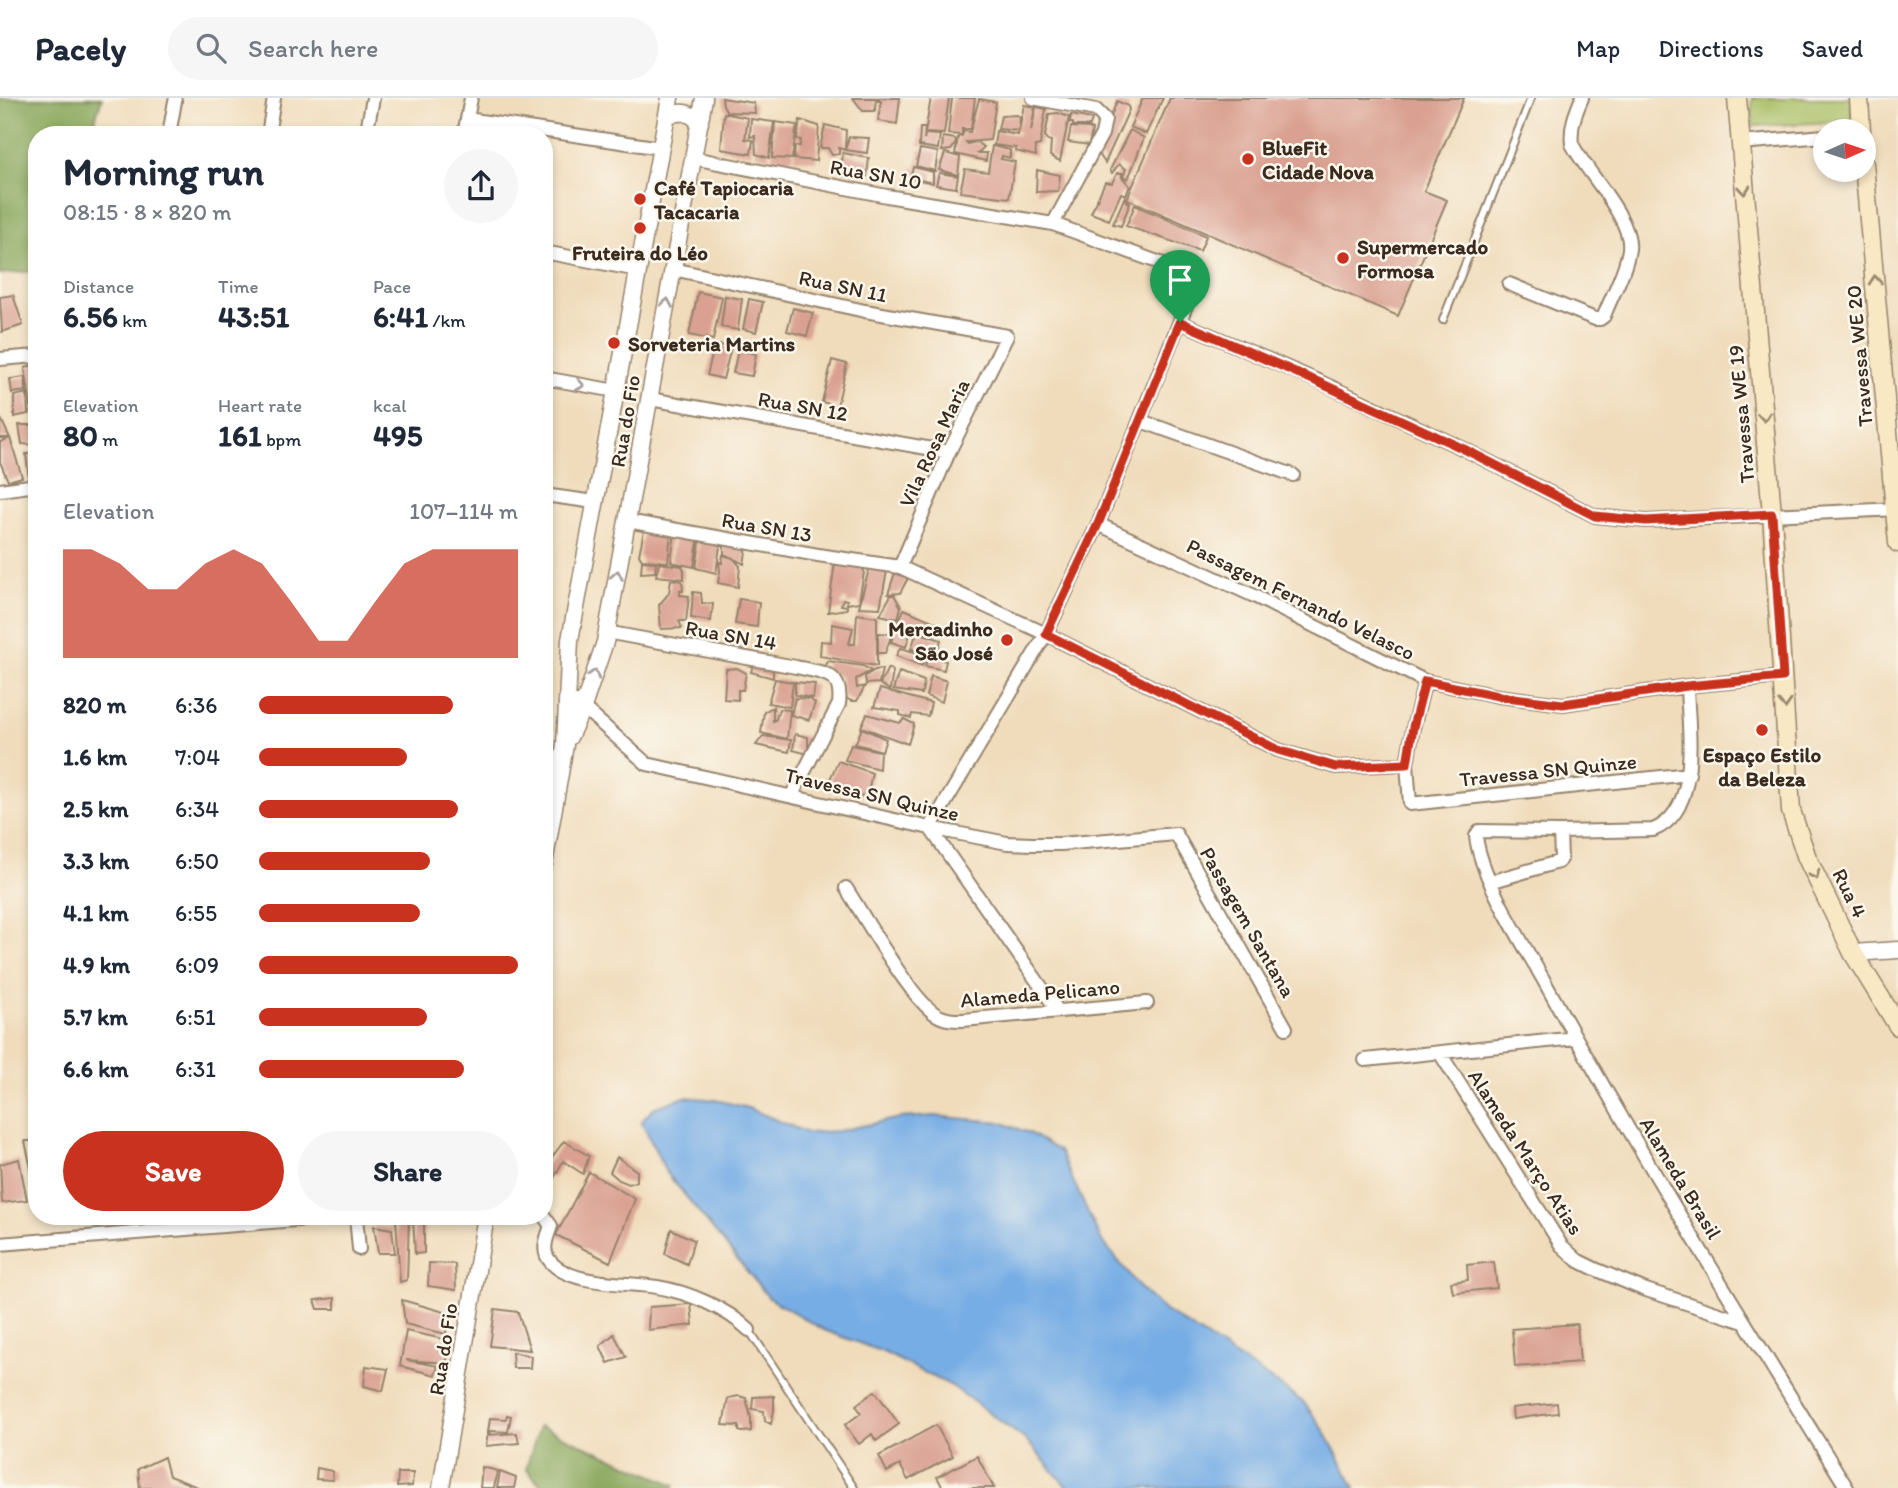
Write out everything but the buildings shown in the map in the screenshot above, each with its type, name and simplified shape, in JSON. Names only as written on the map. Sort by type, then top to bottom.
[{"type":"main road","name":"Travessa WE 19","points":[[1737,98],[1772,514],[1791,811]]},
{"type":"main road","points":[[1858,98],[1860,119]]},
{"type":"main road","name":"Travessa WE 20","points":[[1866,182],[1898,543]]},
{"type":"main road","name":"Rua 4","points":[[1791,811],[1807,858],[1853,953],[1898,1026]]},
{"type":"street","points":[[269,126],[274,98]]},
{"type":"street","points":[[368,126],[373,98]]},
{"type":"street","points":[[466,126],[471,98]]},
{"type":"street","name":"Rua do Fio","points":[[553,813],[565,745],[570,640],[670,98]]},
{"type":"street","name":"Rua do Fio","points":[[565,745],[583,707],[606,632],[704,98]]},
{"type":"street","points":[[1033,98],[1096,110],[1105,119],[1102,134],[1053,224]]},
{"type":"street","points":[[1509,284],[1595,318],[1604,316],[1629,252],[1630,240],[1623,220],[1572,144],[1572,122],[1582,98]]},
{"type":"street","points":[[171,126],[175,101]]},
{"type":"street","points":[[667,115],[684,112],[700,123]]},
{"type":"street","points":[[467,119],[514,126]]},
{"type":"street","points":[[553,132],[661,148]]},
{"type":"street","points":[[1740,143],[1813,137]]},
{"type":"street","name":"Rua SN 10","points":[[692,158],[887,196],[1053,224],[1188,273],[1186,306],[1180,322]]},
{"type":"street","points":[[553,254],[638,270]]},
{"type":"street","name":"Rua SN 11","points":[[673,269],[865,311],[1007,336]]},
{"type":"street","points":[[1058,1011],[930,828],[1046,634],[1098,524],[1180,322],[1464,449],[1595,516],[1646,521],[1897,509]]},
{"type":"street","name":"Vila Rosa Maria","points":[[900,567],[949,452],[1007,336]]},
{"type":"street","points":[[0,359],[28,357]]},
{"type":"street","points":[[553,380],[616,391]]},
{"type":"street","name":"Rua SN 12","points":[[650,399],[949,452]]},
{"type":"street","points":[[1141,421],[1293,475]]},
{"type":"street","points":[[0,490],[28,486]]},
{"type":"street","points":[[553,496],[596,502]]},
{"type":"street","name":"Rua SN 13","points":[[627,521],[900,567],[1046,634],[1278,750],[1336,767],[1407,764]]},
{"type":"street","name":"Passagem Fernando Velasco","points":[[1098,524],[1252,595],[1425,681],[1498,696],[1563,704],[1687,686],[1783,677]]},
{"type":"street","name":"Rua SN 14","points":[[606,632],[827,674],[836,681],[841,691],[839,704],[792,795]]},
{"type":"street","points":[[1407,764],[1425,681]]},
{"type":"street","points":[[1490,882],[1558,862],[1561,859],[1560,832],[1653,830],[1665,825],[1676,813],[1689,774],[1687,686]]},
{"type":"street","name":"Travessa SN Quinze","points":[[567,696],[647,764],[984,839],[1032,844],[1176,834]]},
{"type":"street","name":"Travessa SN Quinze","points":[[1407,764],[1410,804],[1689,774]]},
{"type":"street","name":"Alameda Brasil","points":[[1560,832],[1477,832],[1477,849],[1490,882],[1576,1038],[1744,1322],[1847,1488]]},
{"type":"street","name":"Passagem Santana","points":[[1176,834],[1286,1028]]},
{"type":"street","name":"Alameda Pelicano","points":[[846,888],[910,988],[936,1015],[963,1020],[1147,1003]]},
{"type":"street","points":[[1853,953],[1898,950]]},
{"type":"street","points":[[1365,1060],[1576,1038]]},
{"type":"street","name":"Alameda Março Atias","points":[[1440,1053],[1561,1245],[1577,1260],[1643,1289],[1744,1322]]},
{"type":"street","points":[[0,1244],[235,1225]]},
{"type":"street","points":[[357,1225],[359,1249]]},
{"type":"street","name":"Rua do Fio","points":[[442,1488],[485,1225]]},
{"type":"street","points":[[550,1225],[545,1252],[550,1261],[567,1273],[590,1280],[659,1287],[685,1295],[735,1317],[749,1330]]},
{"type":"lane","points":[[1443,320],[1531,98]]},
{"type":"lane","points":[[749,1330],[854,1488]]},
{"type":"green space","points":[[0,98],[102,98],[93,126],[28,126],[28,272],[0,274]]},
{"type":"green space","points":[[1752,98],[1851,98],[1852,119],[1813,119],[1813,123],[1753,126]]},
{"type":"green space","points":[[539,1426],[675,1485],[673,1488],[544,1488],[526,1469]]},
{"type":"water","points":[[685,1097],[716,1100],[748,1108],[807,1133],[838,1131],[900,1118],[934,1116],[1000,1122],[1029,1133],[1059,1151],[1100,1238],[1140,1288],[1164,1310],[1304,1403],[1324,1430],[1355,1488],[1068,1488],[1026,1440],[952,1386],[883,1352],[824,1330],[769,1298],[666,1172],[641,1121],[655,1107]]},
{"type":"place","name":"BlueFit Cidade Nova","points":[[1248,159]]},
{"type":"place","name":"Café Tapiocaria Tacacaria","points":[[640,199]]},
{"type":"place","name":"Fruteira do Léo","points":[[640,228]]},
{"type":"place","name":"Supermercado Formosa","points":[[1343,258]]},
{"type":"place","name":"Sorveteria Martins","points":[[614,343]]},
{"type":"place","name":"Mercadinho São José","points":[[1007,640]]},
{"type":"place","name":"Espaço Estilo da Beleza","points":[[1762,730]]},
{"type":"route","points":[[1180,322],[1464,449],[1595,516],[1646,521],[1772,514],[1783,677],[1687,686],[1563,704],[1498,696],[1425,681],[1407,764],[1336,767],[1278,750],[1046,634],[1098,524],[1180,322]]}]
